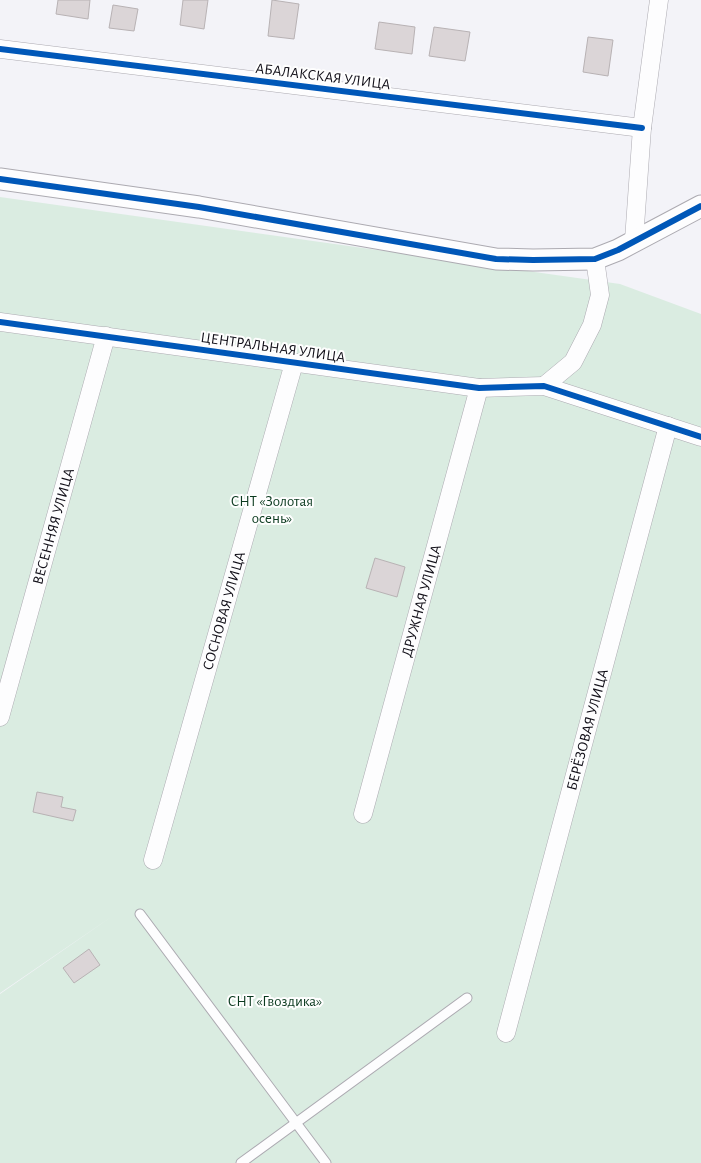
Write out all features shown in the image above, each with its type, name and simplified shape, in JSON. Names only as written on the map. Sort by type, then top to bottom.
[{"type":"street","points":[[634,240],[642,128],[659,0]]},
{"type":"street","name":"АБАЛАКСКАЯ УЛИЦА","points":[[0,49],[642,128]]},
{"type":"street","points":[[0,179],[198,207],[496,258],[595,258],[618,250],[701,206]]},
{"type":"street","points":[[544,386],[573,362],[592,325],[600,295],[595,258]]},
{"type":"street","name":"ЦЕНТРАЛЬНАЯ УЛИЦА","points":[[0,322],[479,388],[544,386],[701,436]]},
{"type":"street","name":"ВЕСЕННЯЯ УЛИЦА","points":[[0,717],[106,336]]},
{"type":"street","name":"СОСНОВАЯ УЛИЦА","points":[[153,860],[294,363]]},
{"type":"street","name":"ДРУЖНАЯ УЛИЦА","points":[[363,814],[479,388]]},
{"type":"street","name":"БЕРЁЗОВАЯ УЛИЦА","points":[[506,1033],[668,426]]},
{"type":"lane","points":[[140,914],[326,1163]]},
{"type":"lane","points":[[242,1163],[467,998]]},
{"type":"green space","name":"СНТ «Золотая осень»","points":[[0,197],[620,284],[701,314],[701,1163],[0,1163],[0,994],[114,915],[0,993]]},
{"type":"building","points":[[58,0],[90,0],[88,19],[56,14]]},
{"type":"building","points":[[183,0],[208,0],[204,29],[180,25]]},
{"type":"building","points":[[272,0],[299,4],[294,39],[268,36]]},
{"type":"building","points":[[113,5],[138,9],[134,31],[109,28]]},
{"type":"building","points":[[379,22],[415,27],[412,54],[375,49]]},
{"type":"building","points":[[434,27],[470,32],[465,61],[429,56]]},
{"type":"building","points":[[588,37],[613,40],[608,76],[583,72]]},
{"type":"building","points":[[375,558],[405,567],[397,597],[366,588]]},
{"type":"building","points":[[37,792],[63,797],[61,807],[76,810],[73,821],[33,812]]},
{"type":"building","points":[[89,949],[100,965],[74,983],[63,968]]},
{"type":"cycle path","points":[[0,49],[642,128]]},
{"type":"cycle path","points":[[0,179],[199,207],[496,259],[595,259],[618,250],[701,206]]},
{"type":"cycle path","points":[[0,322],[479,388],[544,386],[701,437]]},
{"type":"park label","name":"СНТ «Гвоздика»","points":[[275,1001]]}]
